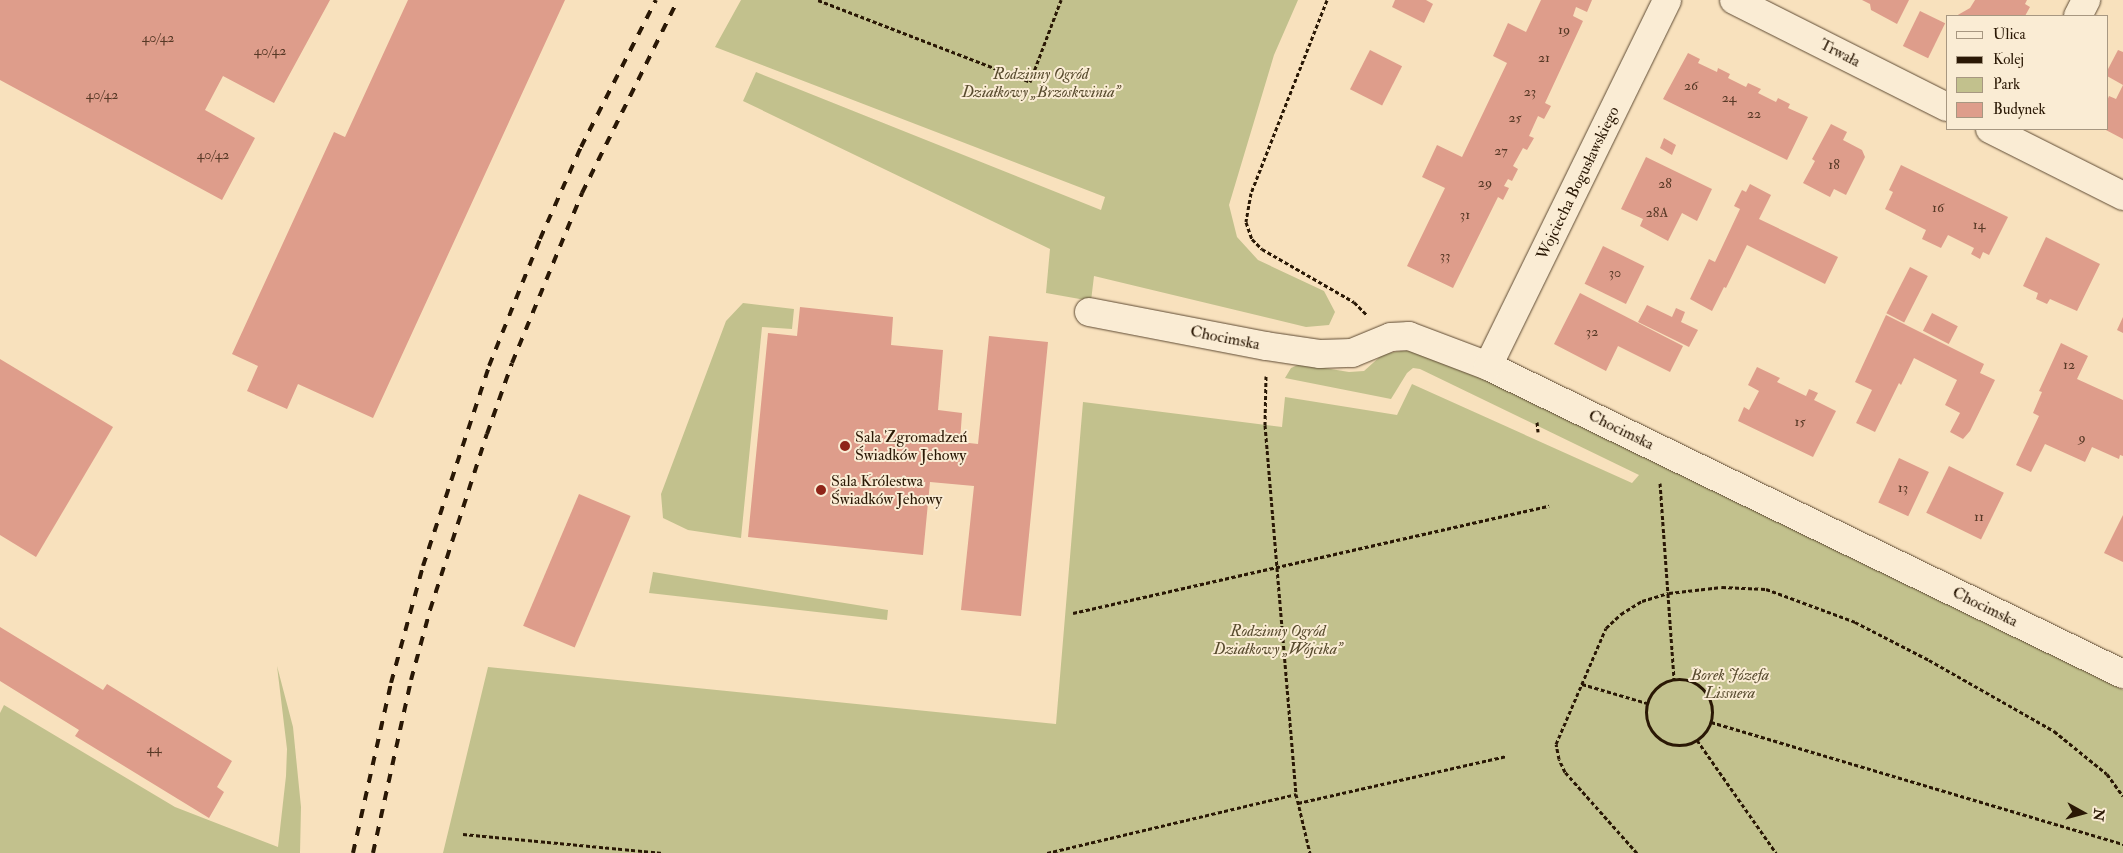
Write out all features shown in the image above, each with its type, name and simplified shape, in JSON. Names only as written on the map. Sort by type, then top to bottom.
[{"type":"street","name":"Wojciecha Bogusławskiego","points":[[1488,366],[1667,0]]},
{"type":"street","name":"Trwała","points":[[1734,0],[1946,106]]},
{"type":"street","points":[[2078,15],[2086,0]]},
{"type":"street","points":[[2006,132],[2123,196]]},
{"type":"street","name":"Chocimska","points":[[1089,312],[1266,346],[1320,354],[1352,353],[1391,338],[1409,336],[1488,366],[2123,674]]},
{"type":"path","points":[[818,0],[1030,82],[1061,0]]},
{"type":"path","points":[[1327,0],[1251,193],[1246,222],[1252,239],[1262,249],[1354,302],[1391,338]]},
{"type":"path","points":[[1266,346],[1266,425],[1296,794],[1310,853]]},
{"type":"path","points":[[1660,492],[1674,680]]},
{"type":"path","points":[[1073,613],[1278,569],[1549,506]]},
{"type":"path","points":[[1637,853],[1565,772],[1559,760],[1556,744],[1606,628],[1621,614],[1642,601],[1669,593],[1722,587],[1766,588],[1855,622],[1929,660],[2054,731],[2107,774],[2123,796]]},
{"type":"path","points":[[1674,680],[1688,680],[1705,692],[1712,712],[1710,722],[1706,731],[1697,740],[1679,746],[1669,744],[1660,740],[1652,733],[1648,724],[1647,703],[1658,686],[1674,680]]},
{"type":"path","points":[[1582,684],[1647,703]]},
{"type":"path","points":[[1710,722],[2123,844]]},
{"type":"path","points":[[1697,740],[1776,853]]},
{"type":"path","points":[[1298,803],[1507,756]]},
{"type":"path","points":[[1046,853],[1296,794]]},
{"type":"path","points":[[463,834],[663,853]]},
{"type":"green space","name":"Rodzinny Ogród Działkowy „Brzoskwinia”","points":[[741,0],[1298,0],[1274,55],[1229,205],[1237,237],[1258,260],[1324,291],[1335,312],[1329,325],[1306,327],[1094,276],[1091,301],[1046,293],[1050,249],[743,101],[756,72],[1101,210],[1105,197],[715,47]]},
{"type":"green space","points":[[743,303],[794,309],[792,329],[762,327],[741,538],[688,530],[663,518],[661,494],[726,321]]},
{"type":"green space","name":"Rodzinny Ogród Działkowy „Wójcika”","points":[[1413,351],[1444,361],[1648,455],[2123,690],[2123,853],[443,853],[488,667],[1056,724],[1083,402],[1282,427],[1285,397],[1397,415],[1412,384],[1632,483],[1639,475],[1420,369],[1413,368],[1407,373],[1391,399],[1285,378],[1291,368],[1300,364],[1349,372],[1364,371],[1383,354]]},
{"type":"green space","points":[[653,572],[888,610],[887,620],[649,593]]},
{"type":"green space","points":[[277,666],[293,727],[301,807],[300,853],[0,853],[0,713],[4,705],[175,807],[278,847],[287,749]]},
{"type":"building","points":[[0,0],[330,0],[274,103],[223,76],[205,110],[255,138],[222,200],[0,80]]},
{"type":"building","points":[[408,0],[565,0],[373,418],[298,384],[287,409],[247,391],[258,366],[232,354],[334,132],[345,137]]},
{"type":"building","points":[[1395,0],[1426,0],[1433,4],[1424,23],[1392,7]]},
{"type":"building","points":[[1541,0],[1592,0],[1587,12],[1576,7],[1573,16],[1583,21],[1545,103],[1551,106],[1544,119],[1538,116],[1529,136],[1534,138],[1527,150],[1523,148],[1513,166],[1518,169],[1512,181],[1508,179],[1504,186],[1509,188],[1503,200],[1498,197],[1453,288],[1407,266],[1445,188],[1422,177],[1437,145],[1462,157],[1507,63],[1493,56],[1508,23],[1526,32]]},
{"type":"building","points":[[1862,0],[1909,0],[1897,24],[1871,10],[1870,4]]},
{"type":"building","points":[[1975,0],[2027,0],[2025,4],[2030,7],[2026,15],[1958,15],[1970,8]]},
{"type":"building","points":[[1920,11],[1945,23],[1928,58],[1903,46]]},
{"type":"building","points":[[1370,50],[1402,66],[1382,106],[1350,89]]},
{"type":"building","points":[[2118,50],[2123,52],[2123,85],[2108,77],[2108,69]]},
{"type":"building","points":[[1688,53],[1700,59],[1698,63],[1717,72],[1718,68],[1730,74],[1728,78],[1746,87],[1748,83],[1761,89],[1758,93],[1776,102],[1778,98],[1790,104],[1788,108],[1808,117],[1787,160],[1663,99]]},
{"type":"building","points":[[2123,85],[2123,139],[2106,130],[2108,130],[2108,98],[2109,96],[2116,99]]},
{"type":"building","points":[[1831,124],[1847,132],[1843,140],[1862,150],[1865,157],[1846,195],[1834,189],[1830,197],[1803,183],[1815,161],[1812,159]]},
{"type":"building","points":[[1664,138],[1676,145],[1672,155],[1660,148]]},
{"type":"building","points":[[1646,157],[1712,189],[1697,221],[1682,213],[1668,241],[1640,226],[1643,219],[1621,209]]},
{"type":"building","points":[[1901,165],[2008,217],[1989,255],[1983,252],[1980,259],[1971,254],[1974,248],[1948,235],[1941,248],[1922,239],[1926,230],[1885,209],[1893,192],[1889,190]]},
{"type":"building","points":[[1750,184],[1771,195],[1759,219],[1838,257],[1825,284],[1747,245],[1726,288],[1724,287],[1712,311],[1690,299],[1709,259],[1715,262],[1740,209],[1734,206],[1742,190],[1746,192]]},
{"type":"building","points":[[2046,237],[2100,264],[2077,311],[2050,299],[2047,304],[2036,299],[2038,293],[2023,286]]},
{"type":"building","points":[[1603,246],[1644,266],[1626,304],[1585,284]]},
{"type":"building","points":[[1910,267],[1928,276],[1904,322],[1886,313]]},
{"type":"building","points":[[1580,293],[1683,346],[1670,372],[1618,346],[1606,371],[1554,344]]},
{"type":"building","points":[[1647,305],[1672,317],[1676,308],[1685,312],[1681,322],[1698,330],[1689,347],[1638,322]]},
{"type":"building","name":"Sala Zgromadzeń Świadków Jehowy","points":[[800,307],[893,317],[891,345],[943,350],[938,410],[962,413],[960,442],[978,444],[989,336],[1048,342],[1021,616],[961,610],[974,486],[930,482],[923,555],[748,537],[768,333],[797,336]]},
{"type":"building","points":[[1932,313],[1958,326],[1949,344],[1923,331]]},
{"type":"building","points":[[1886,315],[1984,364],[1980,373],[1995,380],[1970,431],[1963,439],[1950,432],[1960,413],[1945,405],[1957,380],[1914,358],[1901,385],[1899,383],[1875,432],[1856,423],[1872,390],[1855,382]]},
{"type":"building","points":[[2123,317],[2123,333],[2117,330]]},
{"type":"building","points":[[2061,343],[2088,356],[2077,379],[2123,400],[2123,456],[2120,455],[2119,459],[2092,447],[2085,462],[2045,444],[2031,472],[2016,465],[2039,416],[2033,413],[2042,392],[2039,391]]},
{"type":"building","points":[[0,359],[113,427],[36,557],[0,535]]},
{"type":"building","points":[[1757,367],[1780,378],[1777,382],[1806,396],[1809,389],[1818,393],[1814,400],[1836,411],[1813,457],[1738,421],[1744,407],[1749,410],[1759,391],[1748,385]]},
{"type":"building","points":[[1899,458],[1929,472],[1908,516],[1878,502]]},
{"type":"building","points":[[1949,466],[2004,493],[1981,539],[1926,513]]},
{"type":"building","points":[[579,494],[631,516],[575,648],[523,626]]},
{"type":"building","points":[[2123,515],[2123,562],[2104,553]]},
{"type":"building","points":[[0,627],[103,690],[107,684],[232,761],[217,787],[224,792],[209,818],[75,736],[79,730],[0,681]]},
{"type":"railway","points":[[353,853],[391,683],[423,566],[489,366],[540,239],[581,147],[656,0]]},
{"type":"railway","points":[[373,853],[411,680],[430,610],[512,363],[582,193],[678,0]]},
{"type":"place","name":"Sala Zgromadzeń Świadków Jehowy","points":[[845,446]]},
{"type":"place","name":"Sala Królestwa Świadków Jehowy","points":[[821,490]]},
{"type":"park label","name":"Borek Józefa Lissnera","points":[[1730,684]]}]
